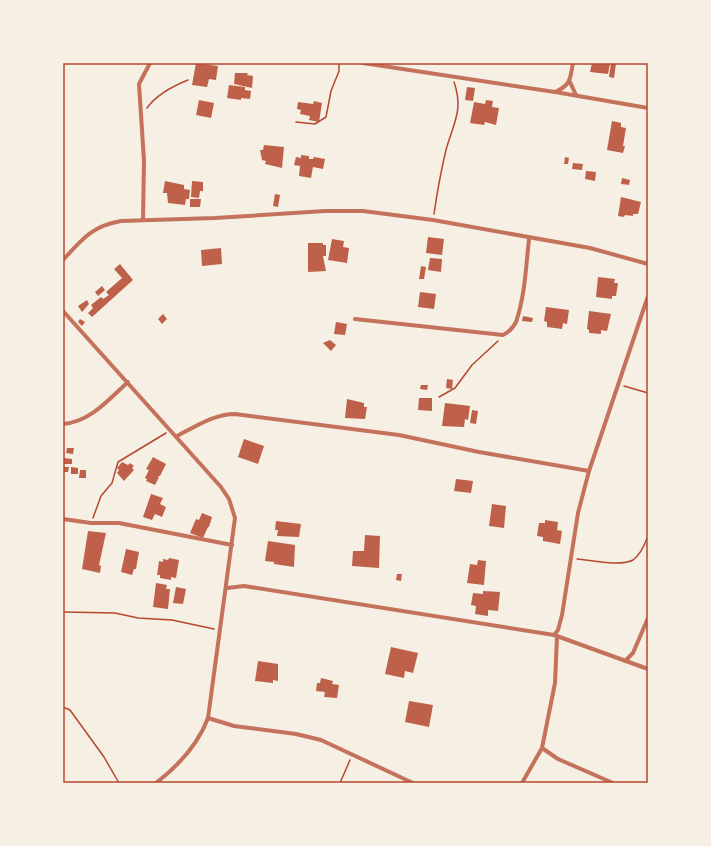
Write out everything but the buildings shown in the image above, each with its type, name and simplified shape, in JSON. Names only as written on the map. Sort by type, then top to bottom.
[{"type":"street","points":[[143,220],[144,161],[139,84],[150,63]]},
{"type":"street","points":[[364,63],[647,107]]},
{"type":"street","points":[[573,63],[570,82],[576,95]]},
{"type":"street","points":[[555,92],[564,88],[570,82]]},
{"type":"street","points":[[63,260],[90,231],[106,223],[143,220],[363,211],[433,220],[529,239],[590,248],[648,264]]},
{"type":"street","points":[[355,319],[503,335],[511,330],[516,322],[524,285],[529,239]]},
{"type":"street","points":[[522,783],[542,748],[555,683],[556,636],[562,615],[578,513],[589,472],[648,296]]},
{"type":"street","points":[[63,311],[222,487],[229,498],[235,518],[227,588],[212,681],[208,718],[202,734],[193,747],[156,783]]},
{"type":"street","points":[[63,424],[75,423],[89,417],[128,382]]},
{"type":"street","points":[[177,436],[224,414],[235,414],[399,435],[479,452],[589,472]]},
{"type":"street","points":[[63,519],[91,523],[119,523],[232,546]]},
{"type":"street","points":[[227,588],[244,586],[556,636],[648,669]]},
{"type":"street","points":[[625,661],[633,653],[648,618]]},
{"type":"street","points":[[208,718],[234,726],[296,734],[321,740],[412,783]]},
{"type":"street","points":[[542,748],[558,759],[613,783]]},
{"type":"path","points":[[296,122],[315,124],[326,117],[339,70],[339,63]]},
{"type":"path","points":[[433,220],[446,149],[458,114],[459,95],[452,76]]},
{"type":"path","points":[[142,116],[152,101],[174,86],[188,80]]},
{"type":"path","points":[[439,397],[455,388],[472,365],[503,335]]},
{"type":"path","points":[[619,384],[648,393]]},
{"type":"path","points":[[91,523],[101,496],[112,484],[118,462],[171,430]]},
{"type":"path","points":[[571,559],[613,563],[633,560],[643,547],[648,536]]},
{"type":"path","points":[[63,612],[115,613],[138,618],[172,620],[221,630]]},
{"type":"path","points":[[63,707],[70,710],[104,757],[119,783]]},
{"type":"path","points":[[340,783],[352,755]]}]
